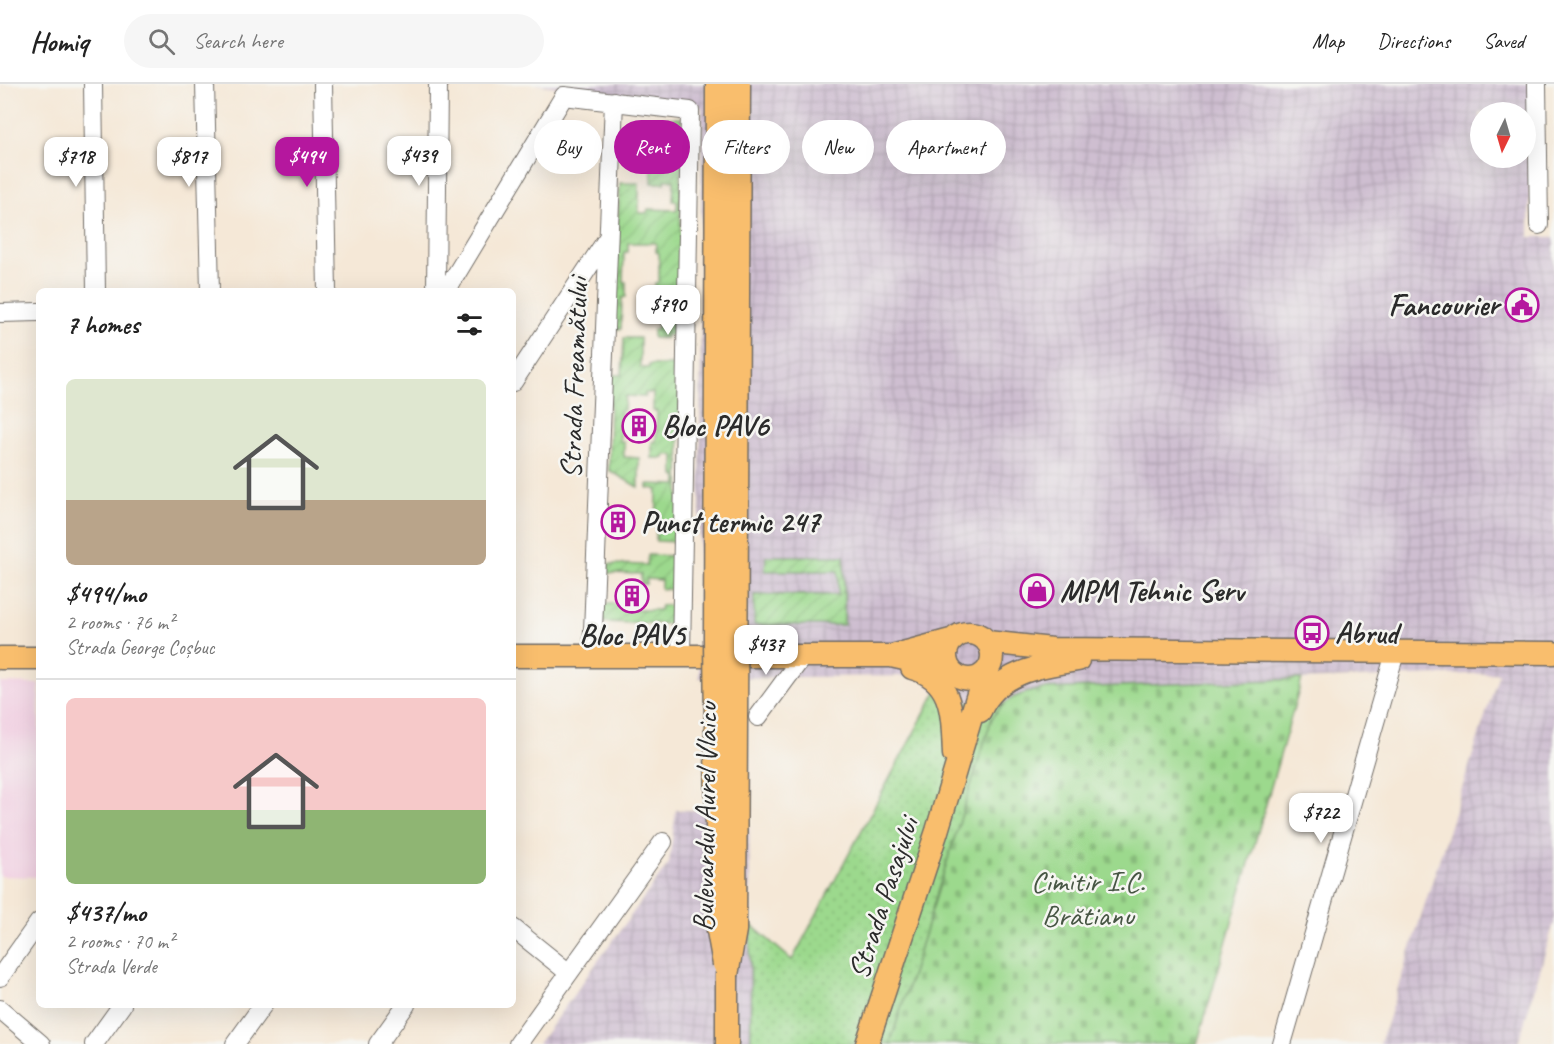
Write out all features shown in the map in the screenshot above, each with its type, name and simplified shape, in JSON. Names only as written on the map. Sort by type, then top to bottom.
[{"type":"main road","name":"Bulevardul Aurel Vlaicu","points":[[717,84],[715,650],[718,931],[726,975],[727,1044]]},
{"type":"main road","name":"Bulevardul Aurel Vlaicu","points":[[726,975],[735,930],[739,84]]},
{"type":"main road","points":[[891,656],[954,639],[967,633],[975,634],[987,642],[1052,650],[1554,653]]},
{"type":"main road","points":[[951,671],[946,656],[954,639]]},
{"type":"main road","points":[[986,670],[992,654],[987,642]]},
{"type":"main road","points":[[516,656],[891,656],[951,671],[958,677],[971,679],[986,670],[1052,650]]},
{"type":"main road","points":[[955,771],[982,706],[1001,682],[1028,670],[1047,665],[1142,651]]},
{"type":"main road","points":[[860,656],[916,669],[939,683],[946,694],[950,709],[955,771]]},
{"type":"main road","points":[[0,658],[36,658]]},
{"type":"main road","name":"Strada Pasajului","points":[[867,1044],[937,831],[986,670]]},
{"type":"main road","name":"Strada Pasajului","points":[[951,671],[959,721],[955,771]]},
{"type":"street","points":[[93,84],[96,288]]},
{"type":"street","points":[[205,84],[210,288]]},
{"type":"street","points":[[323,84],[327,288]]},
{"type":"street","points":[[436,288],[438,84]]},
{"type":"street","points":[[1538,84],[1539,225]]},
{"type":"street","points":[[448,288],[564,96],[690,111],[681,656]]},
{"type":"street","name":"Strada Freamătului","points":[[592,656],[614,101]]},
{"type":"street","points":[[516,377],[608,237]]},
{"type":"street","points":[[0,313],[36,312]]},
{"type":"street","points":[[1282,1044],[1395,653]]},
{"type":"street","points":[[758,717],[803,656]]},
{"type":"street","points":[[518,1044],[663,842]]},
{"type":"street","points":[[0,977],[36,926]]},
{"type":"street","points":[[516,930],[569,973]]},
{"type":"street","points":[[94,1044],[120,1008]]},
{"type":"street","points":[[236,1044],[261,1008]]},
{"type":"street","points":[[378,1044],[404,1008]]},
{"type":"street","points":[[0,1009],[41,1044]]},
{"type":"shaded area","points":[[535,84],[1530,84],[1530,102],[1470,102],[1470,168],[1529,168],[1529,237],[1554,237],[1554,923],[1518,1044],[1380,1044],[1499,673],[1042,689],[1017,695],[1003,703],[944,702],[921,676],[699,678],[702,107]]},
{"type":"shaded area","points":[[0,683],[36,684],[36,877],[0,876]]},
{"type":"shaded area","points":[[676,810],[749,811],[751,1044],[538,1044],[669,863]]},
{"type":"green space","points":[[653,118],[681,118],[681,120],[653,120]]},
{"type":"green space","points":[[652,174],[681,174],[679,542],[656,541],[657,489],[648,488],[648,484],[677,485],[677,476],[674,476],[674,455],[652,458],[652,442],[656,442],[657,411],[653,411],[653,393],[645,393],[645,397],[625,396],[624,410],[621,411],[620,441],[624,442],[624,457],[639,458],[639,488],[609,470],[610,375],[622,375],[624,338],[640,338],[640,368],[649,368],[649,365],[678,365],[679,356],[675,356],[675,335],[653,338],[653,329],[657,329],[658,298],[655,298],[655,283],[659,282],[659,253],[656,252],[656,243],[628,243],[628,252],[624,252],[623,282],[626,282],[626,297],[622,298],[621,329],[612,329],[620,183],[639,183],[639,213],[647,213],[648,209],[677,210],[677,201],[673,201],[674,180],[652,183]]},
{"type":"green space","points":[[648,555],[678,556],[677,590],[661,589],[661,580],[647,579],[646,584],[641,584],[641,574],[608,573],[608,564],[647,565]]},
{"type":"green space","points":[[766,556],[844,556],[844,625],[754,625],[754,595],[838,595],[838,571],[765,571]]},
{"type":"green space","points":[[603,604],[623,604],[624,610],[660,610],[661,605],[676,606],[675,624],[602,622]]},
{"type":"green space","name":"Cimitir I.C. Brătianu","points":[[1302,679],[1197,1044],[890,1044],[992,718],[1003,705],[1019,695],[1042,689]]},
{"type":"green space","points":[[937,690],[944,702],[1003,703],[992,718],[890,1044],[751,1044],[750,924],[792,960]]},
{"type":"place","name":"Fancourier","points":[[1522,305]]},
{"type":"place","name":"Bloc PAV6","points":[[639,426]]},
{"type":"place","name":"Punct termic 247","points":[[618,522]]},
{"type":"place","name":"MPM Tehnic Serv","points":[[1037,591]]},
{"type":"place","name":"Bloc PAV5","points":[[632,596]]},
{"type":"place","name":"Abrud","points":[[1312,633]]}]
